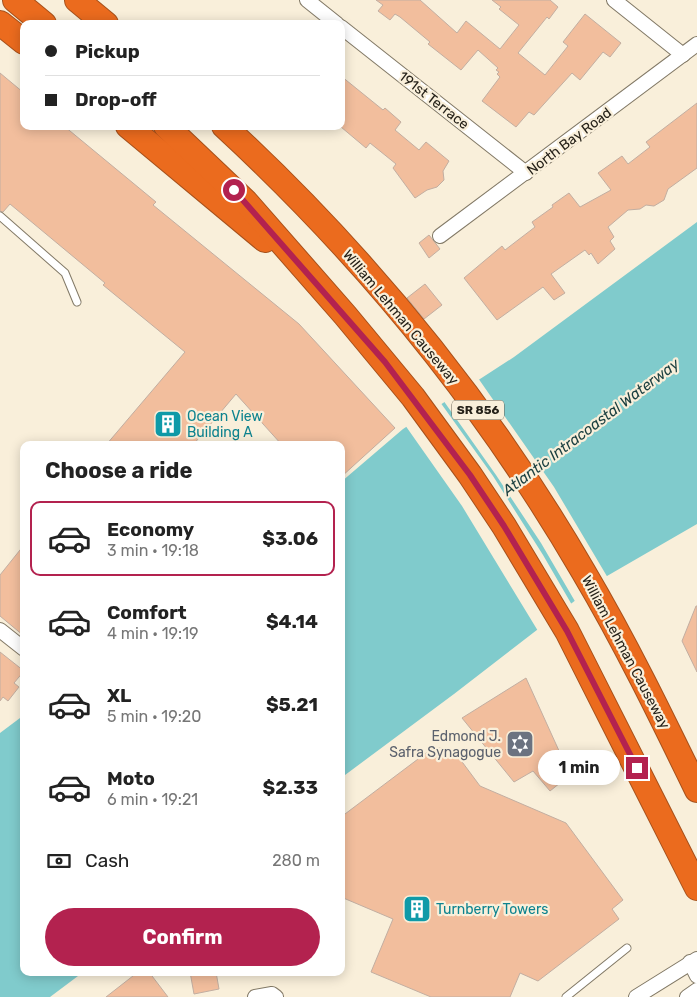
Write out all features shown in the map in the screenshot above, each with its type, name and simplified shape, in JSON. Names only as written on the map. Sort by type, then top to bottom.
[{"type":"highway","points":[[15,0],[39,20]]},
{"type":"highway","points":[[77,0],[101,20]]},
{"type":"highway","points":[[0,23],[20,39]]},
{"type":"highway","points":[[133,130],[234,216],[308,273]]},
{"type":"highway","points":[[170,130],[246,202],[308,273]]},
{"type":"highway","name":"William Lehman Causeway","points":[[228,130],[294,194],[357,262],[417,332],[481,414],[530,486],[583,570],[641,677],[697,790]]},
{"type":"highway","name":"SR 856","points":[[308,273],[413,397],[465,468],[504,526],[581,656],[697,888]]},
{"type":"street","points":[[307,0],[332,20]]},
{"type":"street","points":[[614,0],[683,55]]},
{"type":"street","name":"191st Terrace","points":[[345,30],[526,173]]},
{"type":"street","name":"North Bay Road","points":[[440,236],[697,44]]},
{"type":"street","points":[[0,630],[20,647]]},
{"type":"street","points":[[636,997],[694,960],[697,976]]},
{"type":"street","points":[[687,997],[697,990]]},
{"type":"street","points":[[255,997],[272,994],[276,997]]},
{"type":"lane","points":[[0,216],[65,272],[77,302]]},
{"type":"lane","points":[[566,997],[627,948]]},
{"type":"water","name":"Atlantic Intracoastal Waterway","points":[[697,222],[697,524],[607,576],[345,775],[345,479],[403,429],[514,357]]},
{"type":"water","points":[[20,718],[20,976],[78,976],[50,997],[0,997],[0,733]]},
{"type":"pier","points":[[478,378],[554,487],[608,578],[576,603],[541,543],[443,400]]},
{"type":"pier","points":[[440,402],[493,476],[572,605],[538,631],[462,506],[405,425]]},
{"type":"building","points":[[376,0],[420,0],[457,33],[466,21],[500,49],[519,25],[499,9],[501,7],[492,0],[550,0],[558,7],[549,19],[547,17],[518,53],[545,75],[568,46],[563,42],[585,14],[621,43],[610,57],[603,52],[580,80],[572,73],[534,115],[529,112],[516,127],[482,101],[500,77],[497,74],[499,72],[496,70],[498,68],[478,50],[461,70],[428,44],[430,42],[400,17],[395,14],[390,20],[378,11],[383,5]]},
{"type":"building","points":[[0,73],[20,90],[20,130],[69,130],[156,202],[153,205],[299,324],[395,428],[345,473],[345,441],[278,441],[236,394],[196,441],[109,441],[185,352],[103,285],[105,283],[10,204],[3,212],[0,211]]},
{"type":"building","points":[[345,79],[401,122],[395,130],[419,150],[426,142],[449,161],[443,171],[444,180],[437,187],[427,190],[415,198],[393,168],[396,164],[370,143],[366,148],[345,130]]},
{"type":"building","points":[[697,103],[697,168],[668,189],[664,200],[654,206],[646,205],[640,209],[628,210],[608,227],[614,237],[610,241],[615,249],[598,264],[591,253],[589,255],[585,250],[551,274],[565,293],[554,300],[543,287],[497,320],[464,278],[502,246],[505,250],[535,227],[532,222],[569,193],[580,207],[611,190],[598,173],[622,156],[628,164],[650,147],[646,142]]},
{"type":"building","points":[[429,235],[440,249],[429,258],[419,243]]},
{"type":"building","points":[[425,284],[442,305],[424,319],[407,298]]},
{"type":"building","points":[[20,550],[20,633],[0,616],[0,575]]},
{"type":"building","points":[[697,606],[697,672],[682,641]]},
{"type":"building","points":[[0,652],[20,668],[20,676],[14,683],[19,687],[8,701],[3,697],[0,701]]},
{"type":"building","name":"Edmond J. Safra Synagogue","points":[[526,678],[570,775],[550,791],[533,771],[514,782],[462,718]]},
{"type":"building","points":[[434,747],[454,751],[480,786],[566,823],[623,900],[612,909],[619,919],[538,981],[520,973],[510,997],[431,997],[371,972],[393,919],[345,899],[345,814]]},
{"type":"building","points":[[133,976],[152,976],[168,997],[106,997]]},
{"type":"building","points":[[191,976],[217,976],[219,989],[194,994]]},
{"type":"place","name":"Ocean View Building A","points":[[168,424]]},
{"type":"place","name":"Edmond J. Safra Synagogue","points":[[520,744]]},
{"type":"place","name":"Turnberry Towers","points":[[417,909]]},
{"type":"route","points":[[234,190],[385,362],[470,475],[504,526],[567,631],[637,768]]}]
